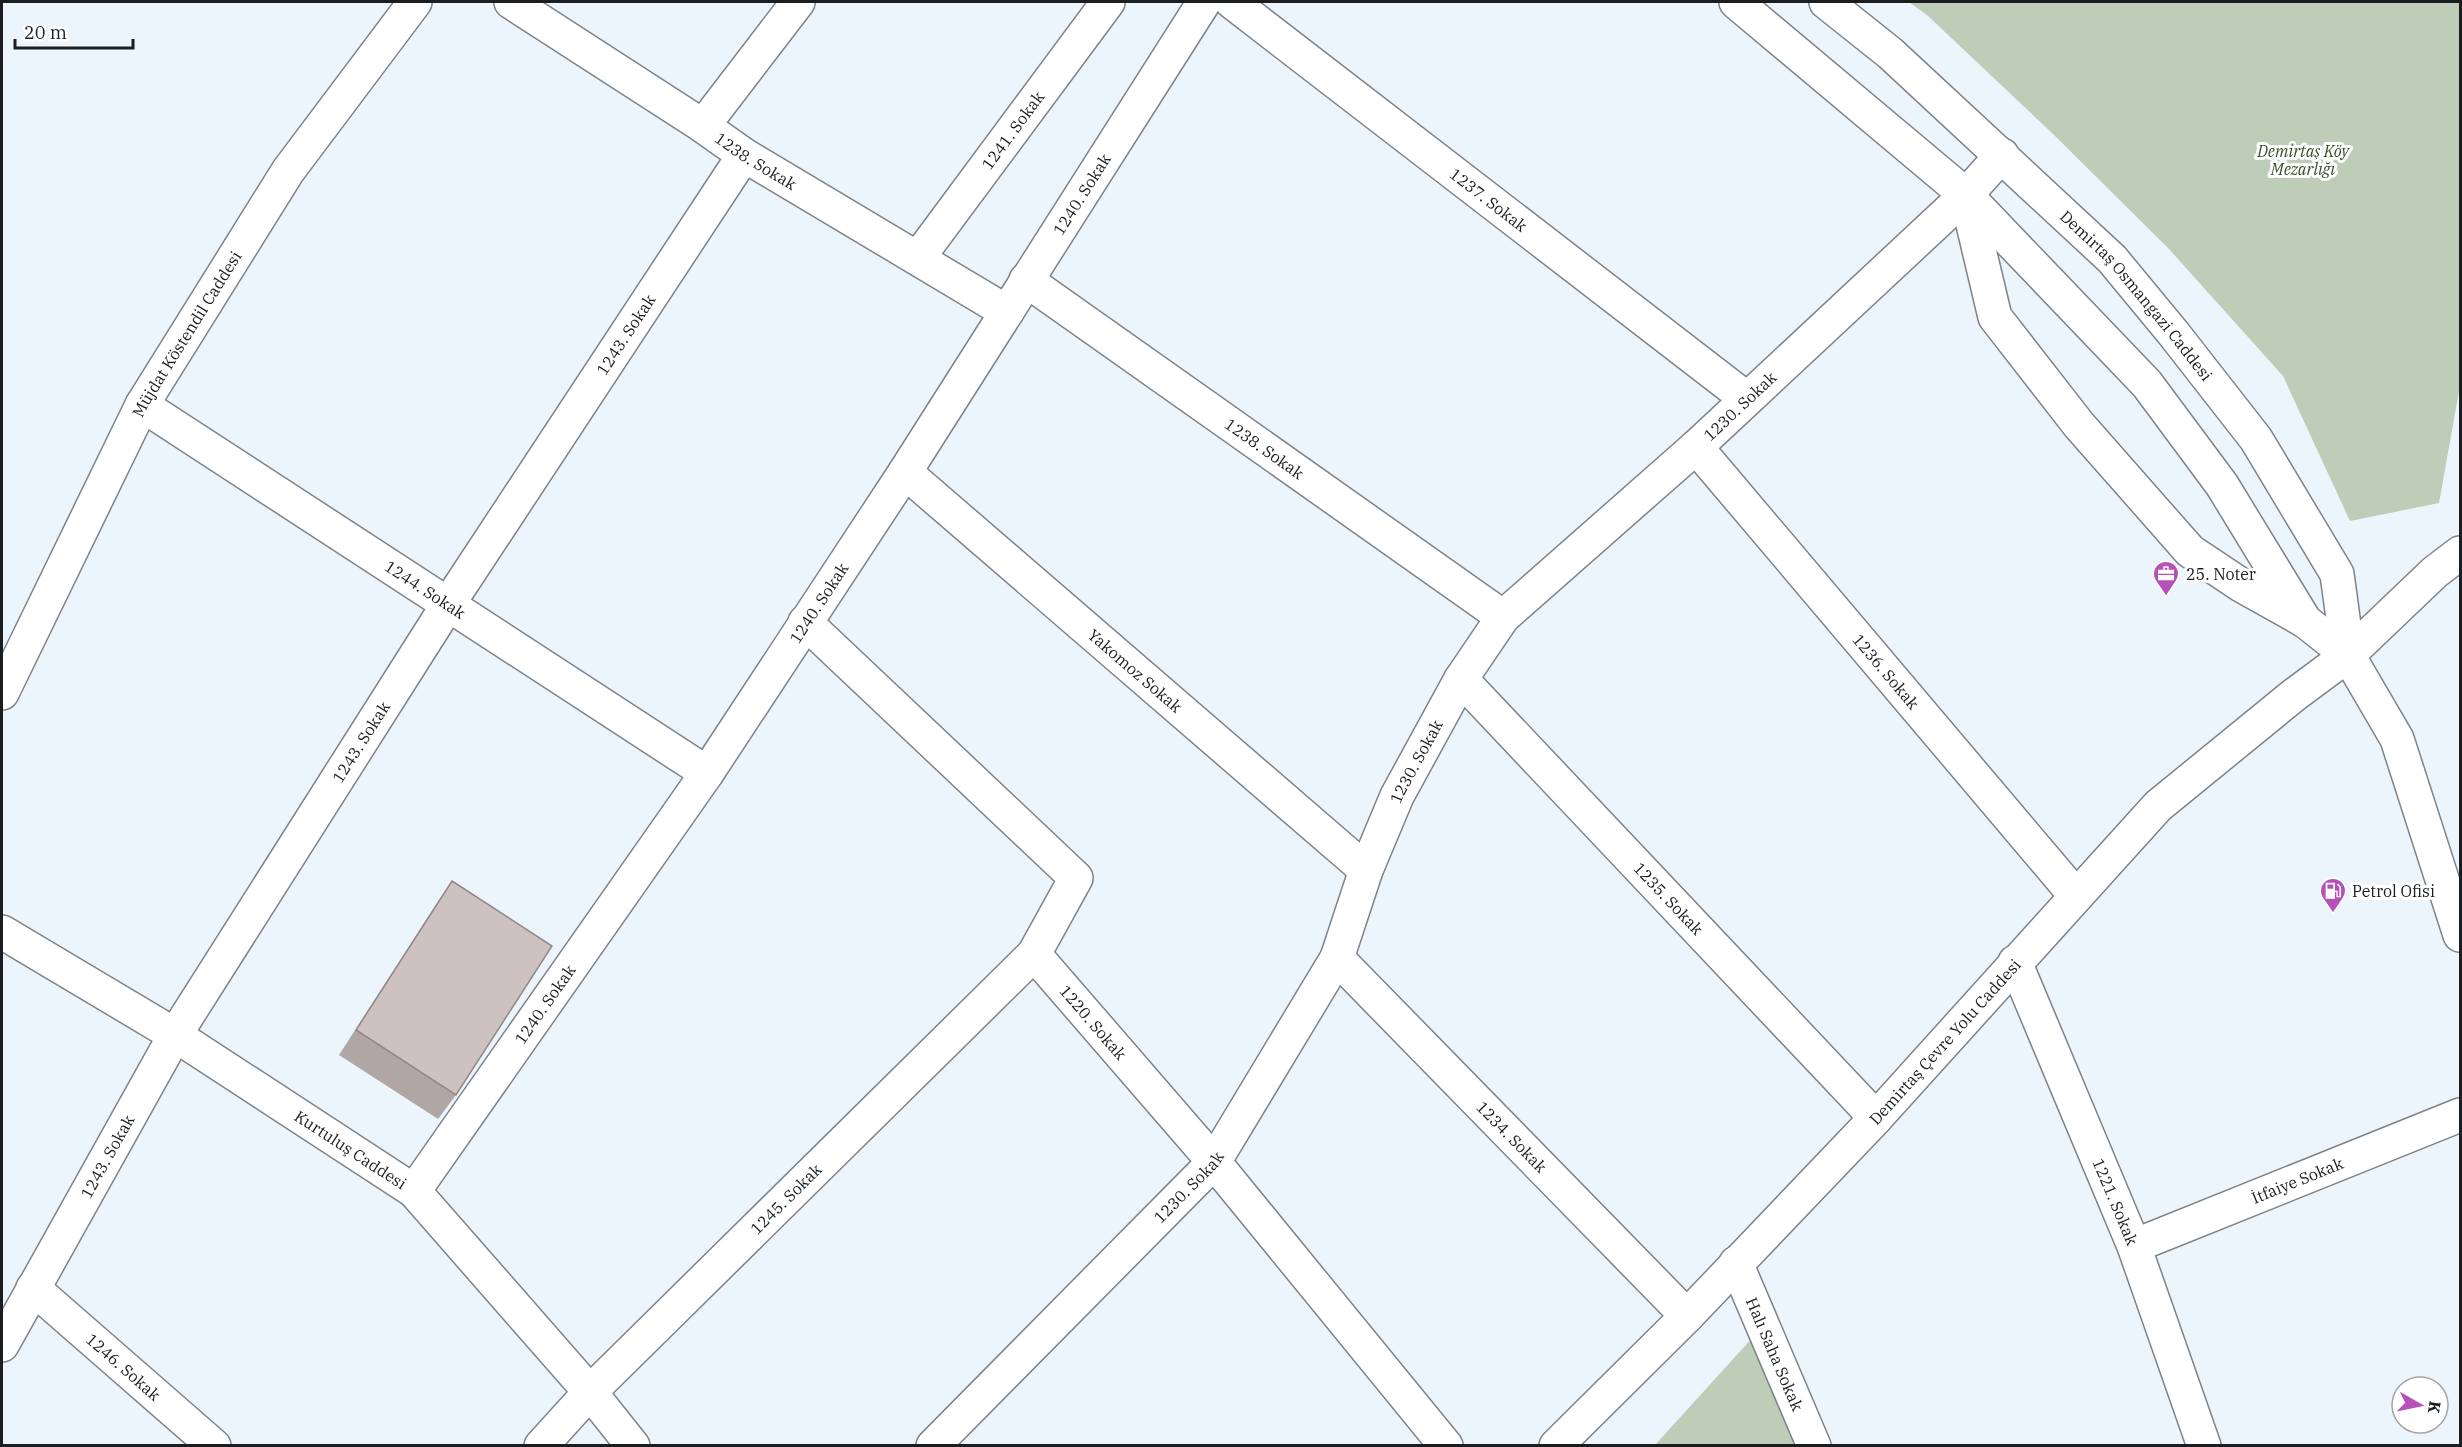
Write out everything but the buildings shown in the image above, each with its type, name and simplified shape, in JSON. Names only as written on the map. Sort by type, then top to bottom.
[{"type":"street","name":"Müjdat Köstendil Caddesi","points":[[2,693],[142,405],[288,171],[415,2]]},
{"type":"street","name":"1238. Sokak","points":[[511,2],[744,155],[1007,312]]},
{"type":"street","points":[[703,126],[798,2]]},
{"type":"street","name":"1241. Sokak","points":[[918,258],[1108,2]]},
{"type":"street","name":"1240. Sokak","points":[[414,1191],[706,773],[905,472],[1204,2]]},
{"type":"street","name":"1237. Sokak","points":[[1232,2],[1746,399]]},
{"type":"street","name":"Demirtaş Osmangazi Caddesi","points":[[1736,2],[1966,195],[2147,384],[2223,485],[2305,621]]},
{"type":"street","name":"Demirtaş Osmangazi Caddesi","points":[[1826,2],[1890,53],[2112,259],[2174,334],[2256,439],[2337,574],[2348,655]]},
{"type":"street","name":"1243. Sokak","points":[[2,1345],[175,1035],[449,603],[744,155]]},
{"type":"street","name":"1230. Sokak","points":[[933,1446],[1214,1162],[1337,958],[1366,870],[1397,796],[1461,679],[1503,617],[1696,447],[1966,195],[2002,155]]},
{"type":"street","name":"Demirtaş Osmangazi Caddesi","points":[[1966,195],[1995,317],[2079,425],[2190,551],[2241,585],[2305,621],[2348,655],[2397,739],[2460,935]]},
{"type":"street","name":"1238. Sokak","points":[[1026,280],[1503,617]]},
{"type":"street","name":"1244. Sokak","points":[[142,405],[449,603],[706,773]]},
{"type":"street","name":"1236. Sokak","points":[[1696,447],[2076,896]]},
{"type":"street","name":"Yakomoz Sokak","points":[[905,472],[1366,870]]},
{"type":"street","name":"Demirtaş Çevre Yolu Caddesi","points":[[1556,1446],[1687,1316],[1876,1118],[2158,806],[2294,695],[2348,655],[2435,572],[2460,553]]},
{"type":"street","points":[[805,622],[1076,878],[1034,954]]},
{"type":"street","name":"1235. Sokak","points":[[1461,679],[1876,1118]]},
{"type":"street","name":"Kurtuluş Caddesi","points":[[2,932],[175,1035],[414,1191],[590,1392],[633,1446]]},
{"type":"street","name":"1220. Sokak","points":[[1034,954],[1214,1162],[1446,1446]]},
{"type":"street","name":"1245. Sokak","points":[[541,1446],[590,1392],[1034,954]]},
{"type":"street","name":"1234. Sokak","points":[[1337,958],[1687,1316]]},
{"type":"street","name":"1221. Sokak","points":[[2015,963],[2134,1246],[2204,1446]]},
{"type":"street","name":"İtfaiye Sokak","points":[[2134,1246],[2460,1115]]},
{"type":"street","name":"Halı Saha Sokak","points":[[1736,1263],[1814,1446]]},
{"type":"street","name":"1246. Sokak","points":[[33,1288],[214,1446]]},
{"type":"green space","name":"Demirtaş Köy Mezarlığı","points":[[1909,2],[2460,2],[2460,386],[2439,503],[2350,521],[2283,376],[2168,248],[2052,133],[1928,16]]},
{"type":"green space","points":[[1754,1336],[1799,1445],[1655,1445]]},
{"type":"place","name":"25. Noter","points":[[2166,597]]},
{"type":"place","name":"Petrol Ofisi","points":[[2333,914]]}]
